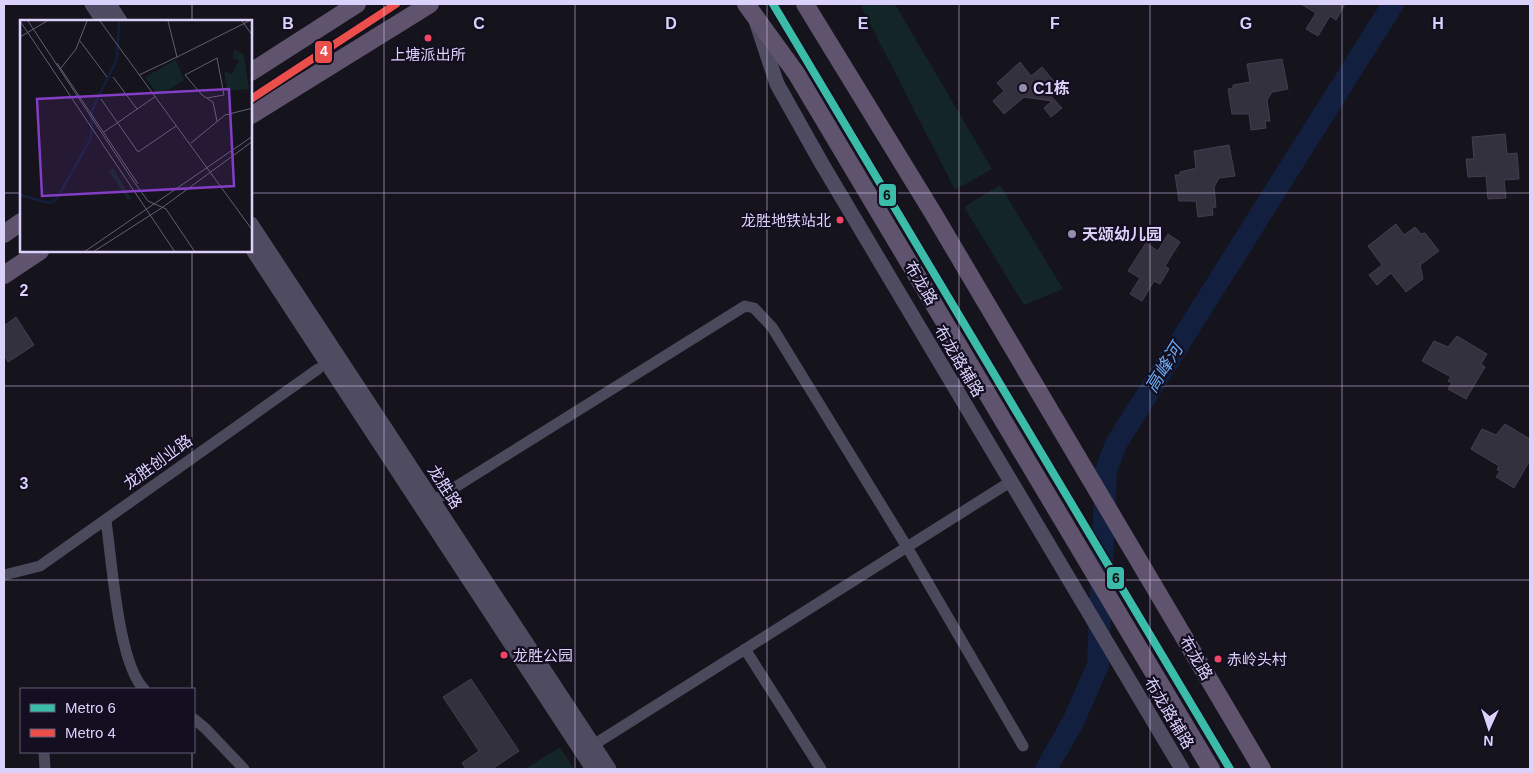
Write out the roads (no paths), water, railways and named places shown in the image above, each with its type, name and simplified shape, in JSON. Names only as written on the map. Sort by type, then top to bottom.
[{"type":"main road","points":[[92,4],[103,20]]},
{"type":"main road","points":[[109,4],[119,20]]},
{"type":"main road","points":[[252,71],[358,4]]},
{"type":"main road","points":[[252,114],[430,4]]},
{"type":"main road","name":"布龙路","points":[[746,4],[796,73],[1211,769]]},
{"type":"main road","name":"布龙路","points":[[805,4],[933,213],[1262,769]]},
{"type":"main road","name":"布龙路辅路","points":[[756,20],[777,84],[822,164],[1182,769]]},
{"type":"main road","points":[[4,234],[20,223]]},
{"type":"main road","name":"龙胜路","points":[[252,226],[432,501],[587,748],[593,769]]},
{"type":"main road","name":"龙胜路","points":[[252,250],[322,366],[587,748],[609,769]]},
{"type":"main road","points":[[4,275],[38,252]]},
{"type":"street","points":[[432,501],[745,306],[754,308],[772,327],[907,547],[1023,746]]},
{"type":"street","name":"龙胜创业路","points":[[4,575],[40,566],[322,366]]},
{"type":"street","points":[[587,748],[1010,482]]},
{"type":"street","points":[[106,521],[126,657],[135,678],[143,688]]},
{"type":"street","points":[[745,649],[821,769]]},
{"type":"street","points":[[195,720],[244,769]]},
{"type":"street","points":[[44,753],[45,769]]},
{"type":"waterway","name":"高峰河","points":[[1046,769],[1073,722],[1098,665],[1106,470],[1116,444],[1393,4]]},
{"type":"metro line","name":"4","points":[[252,98],[396,4]]},
{"type":"metro line","name":"6","points":[[773,4],[1230,769]]},
{"type":"place","name":"上塘派出所","points":[[428,38]]},
{"type":"place","name":"C1栋","points":[[1023,88]]},
{"type":"place","name":"龙胜地铁站北","points":[[840,220]]},
{"type":"place","name":"天颂幼儿园","points":[[1072,234]]},
{"type":"place","name":"龙胜公园","points":[[504,655]]},
{"type":"place","name":"赤岭头村","points":[[1218,659]]}]
